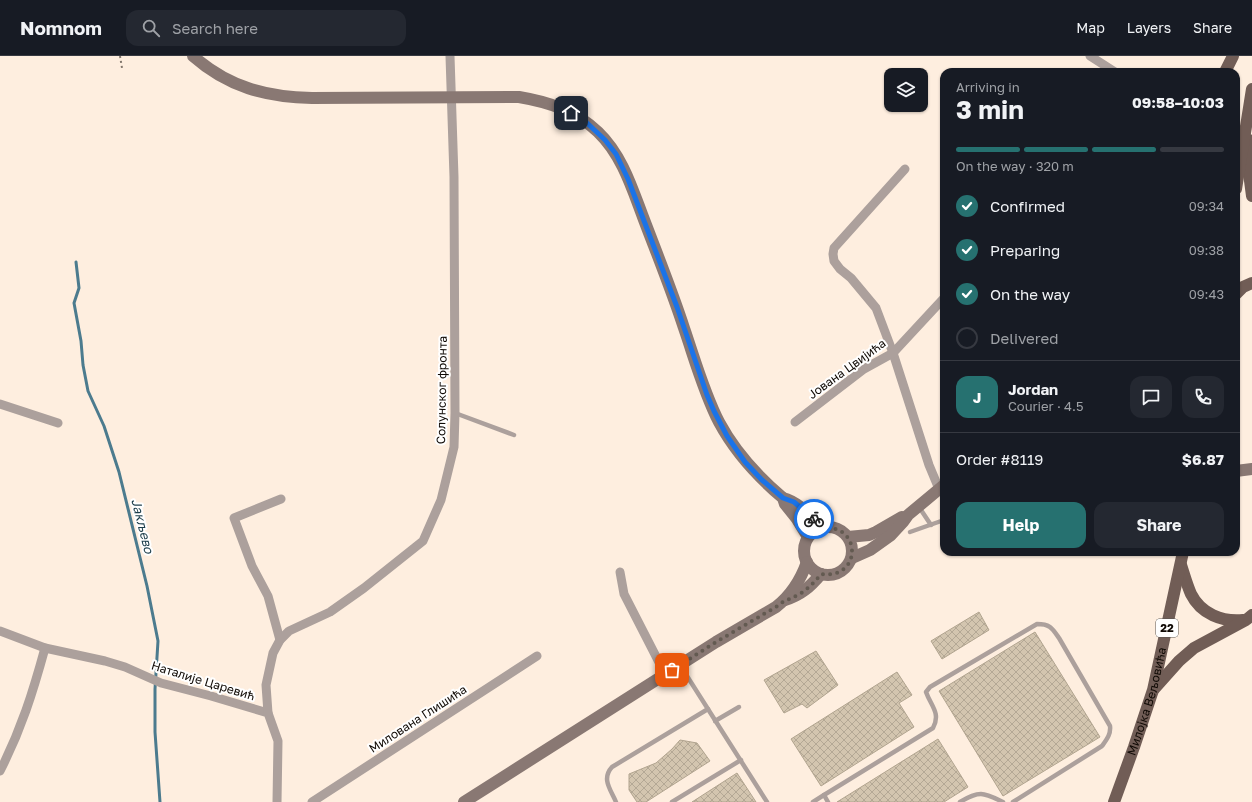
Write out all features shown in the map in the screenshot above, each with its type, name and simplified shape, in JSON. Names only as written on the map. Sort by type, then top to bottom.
[{"type":"main road","points":[[193,56],[222,77],[240,85],[272,95],[312,98],[520,96],[555,105],[586,122],[611,146],[628,179],[677,307],[714,411],[727,436],[745,462],[783,498],[800,507],[823,528]]},
{"type":"main road","points":[[1227,68],[1233,56]]},
{"type":"main road","points":[[1240,162],[1252,89]]},
{"type":"main road","points":[[1245,128],[1249,139],[1249,173],[1252,196]]},
{"type":"main road","points":[[1240,290],[1252,283]]},
{"type":"main road","points":[[1240,471],[1252,469]]},
{"type":"main road","points":[[852,558],[866,552],[882,542],[903,522],[908,515],[940,490]]},
{"type":"main road","points":[[783,498],[785,504],[797,519],[808,537]]},
{"type":"main road","points":[[848,537],[869,535],[899,518],[908,515]]},
{"type":"main road","points":[[830,527],[837,529],[848,537],[853,550],[852,558],[843,570],[837,574],[829,576],[821,574],[810,568],[804,549],[808,537],[817,530],[830,527]]},
{"type":"main road","name":"Милојка Вељовића","points":[[1114,802],[1153,690],[1182,556]]},
{"type":"main road","points":[[785,600],[801,577],[807,562]]},
{"type":"main road","points":[[1180,565],[1192,595],[1206,611],[1216,617],[1228,620],[1250,617]]},
{"type":"main road","points":[[464,802],[716,642],[776,607],[785,600],[795,597],[808,588],[821,574]]},
{"type":"main road","points":[[1153,690],[1182,658],[1194,648],[1250,617]]},
{"type":"street","name":"Солунског фронта","points":[[268,714],[266,685],[273,653],[280,640],[289,631],[330,612],[423,541],[441,500],[454,447],[454,177],[450,56]]},
{"type":"street","points":[[1090,56],[1109,68]]},
{"type":"street","points":[[905,170],[834,248],[833,254],[834,261],[840,269],[852,278],[876,308],[893,353],[927,457],[940,485]]},
{"type":"street","name":"Јована Цвијића","points":[[795,422],[864,369],[893,353],[940,302]]},
{"type":"street","points":[[0,404],[58,423]]},
{"type":"street","points":[[280,640],[268,596],[252,566],[234,518],[281,499]]},
{"type":"street","points":[[620,572],[624,594],[665,674]]},
{"type":"street","name":"Наталије Царевић","points":[[0,631],[45,648],[105,661],[125,667],[161,683],[211,696],[268,714]]},
{"type":"street","points":[[0,771],[12,748],[31,700],[45,648]]},
{"type":"street","name":"Милована Глишића","points":[[312,802],[537,656]]},
{"type":"street","points":[[268,714],[278,741],[277,802]]},
{"type":"lane","points":[[454,413],[514,435]]},
{"type":"lane","points":[[918,507],[931,524]]},
{"type":"lane","points":[[910,532],[940,521]]},
{"type":"lane","points":[[813,802],[932,728],[936,722],[937,714],[926,692],[930,686],[1037,624],[1045,624],[1052,628],[1060,638],[1110,726],[1110,732],[1107,740],[1102,746],[1013,802]]},
{"type":"lane","points":[[680,665],[767,802]]},
{"type":"lane","points":[[715,721],[739,707]]},
{"type":"lane","points":[[616,802],[606,779],[607,774],[612,767],[708,709]]},
{"type":"lane","points":[[672,802],[740,760]]},
{"type":"lane","points":[[960,802],[978,794],[986,794],[1003,802]]},
{"type":"lane","points":[[824,796],[828,802]]},
{"type":"path","points":[[120,56],[122,68]]},
{"type":"building","points":[[979,612],[989,630],[942,659],[931,641]]},
{"type":"building","points":[[1035,632],[1100,737],[1003,796],[939,691]]},
{"type":"building","points":[[816,651],[838,685],[807,708],[802,704],[784,713],[764,680]]},
{"type":"building","points":[[897,672],[912,695],[899,703],[914,727],[821,786],[791,739]]},
{"type":"building","points":[[938,739],[968,787],[944,802],[837,802]]},
{"type":"building","points":[[680,740],[697,743],[710,761],[646,802],[637,802],[629,790],[629,774],[656,763]]},
{"type":"building","points":[[737,773],[756,802],[692,802]]},
{"type":"waterway","name":"Јакљево","points":[[76,262],[79,288],[74,303],[88,391],[104,426],[119,472],[147,586],[158,641],[155,689],[155,732],[160,802]]},
{"type":"way so far","points":[[672,670],[776,607],[785,600],[795,597],[808,588],[821,574],[829,576],[837,574],[848,565],[852,558],[853,550],[848,537],[837,529],[830,527],[823,528],[814,519]]},
{"type":"route","points":[[571,113],[586,122],[599,133],[616,154],[628,179],[677,307],[707,395],[727,436],[745,462],[762,480],[783,498],[794,502],[814,519]]}]
